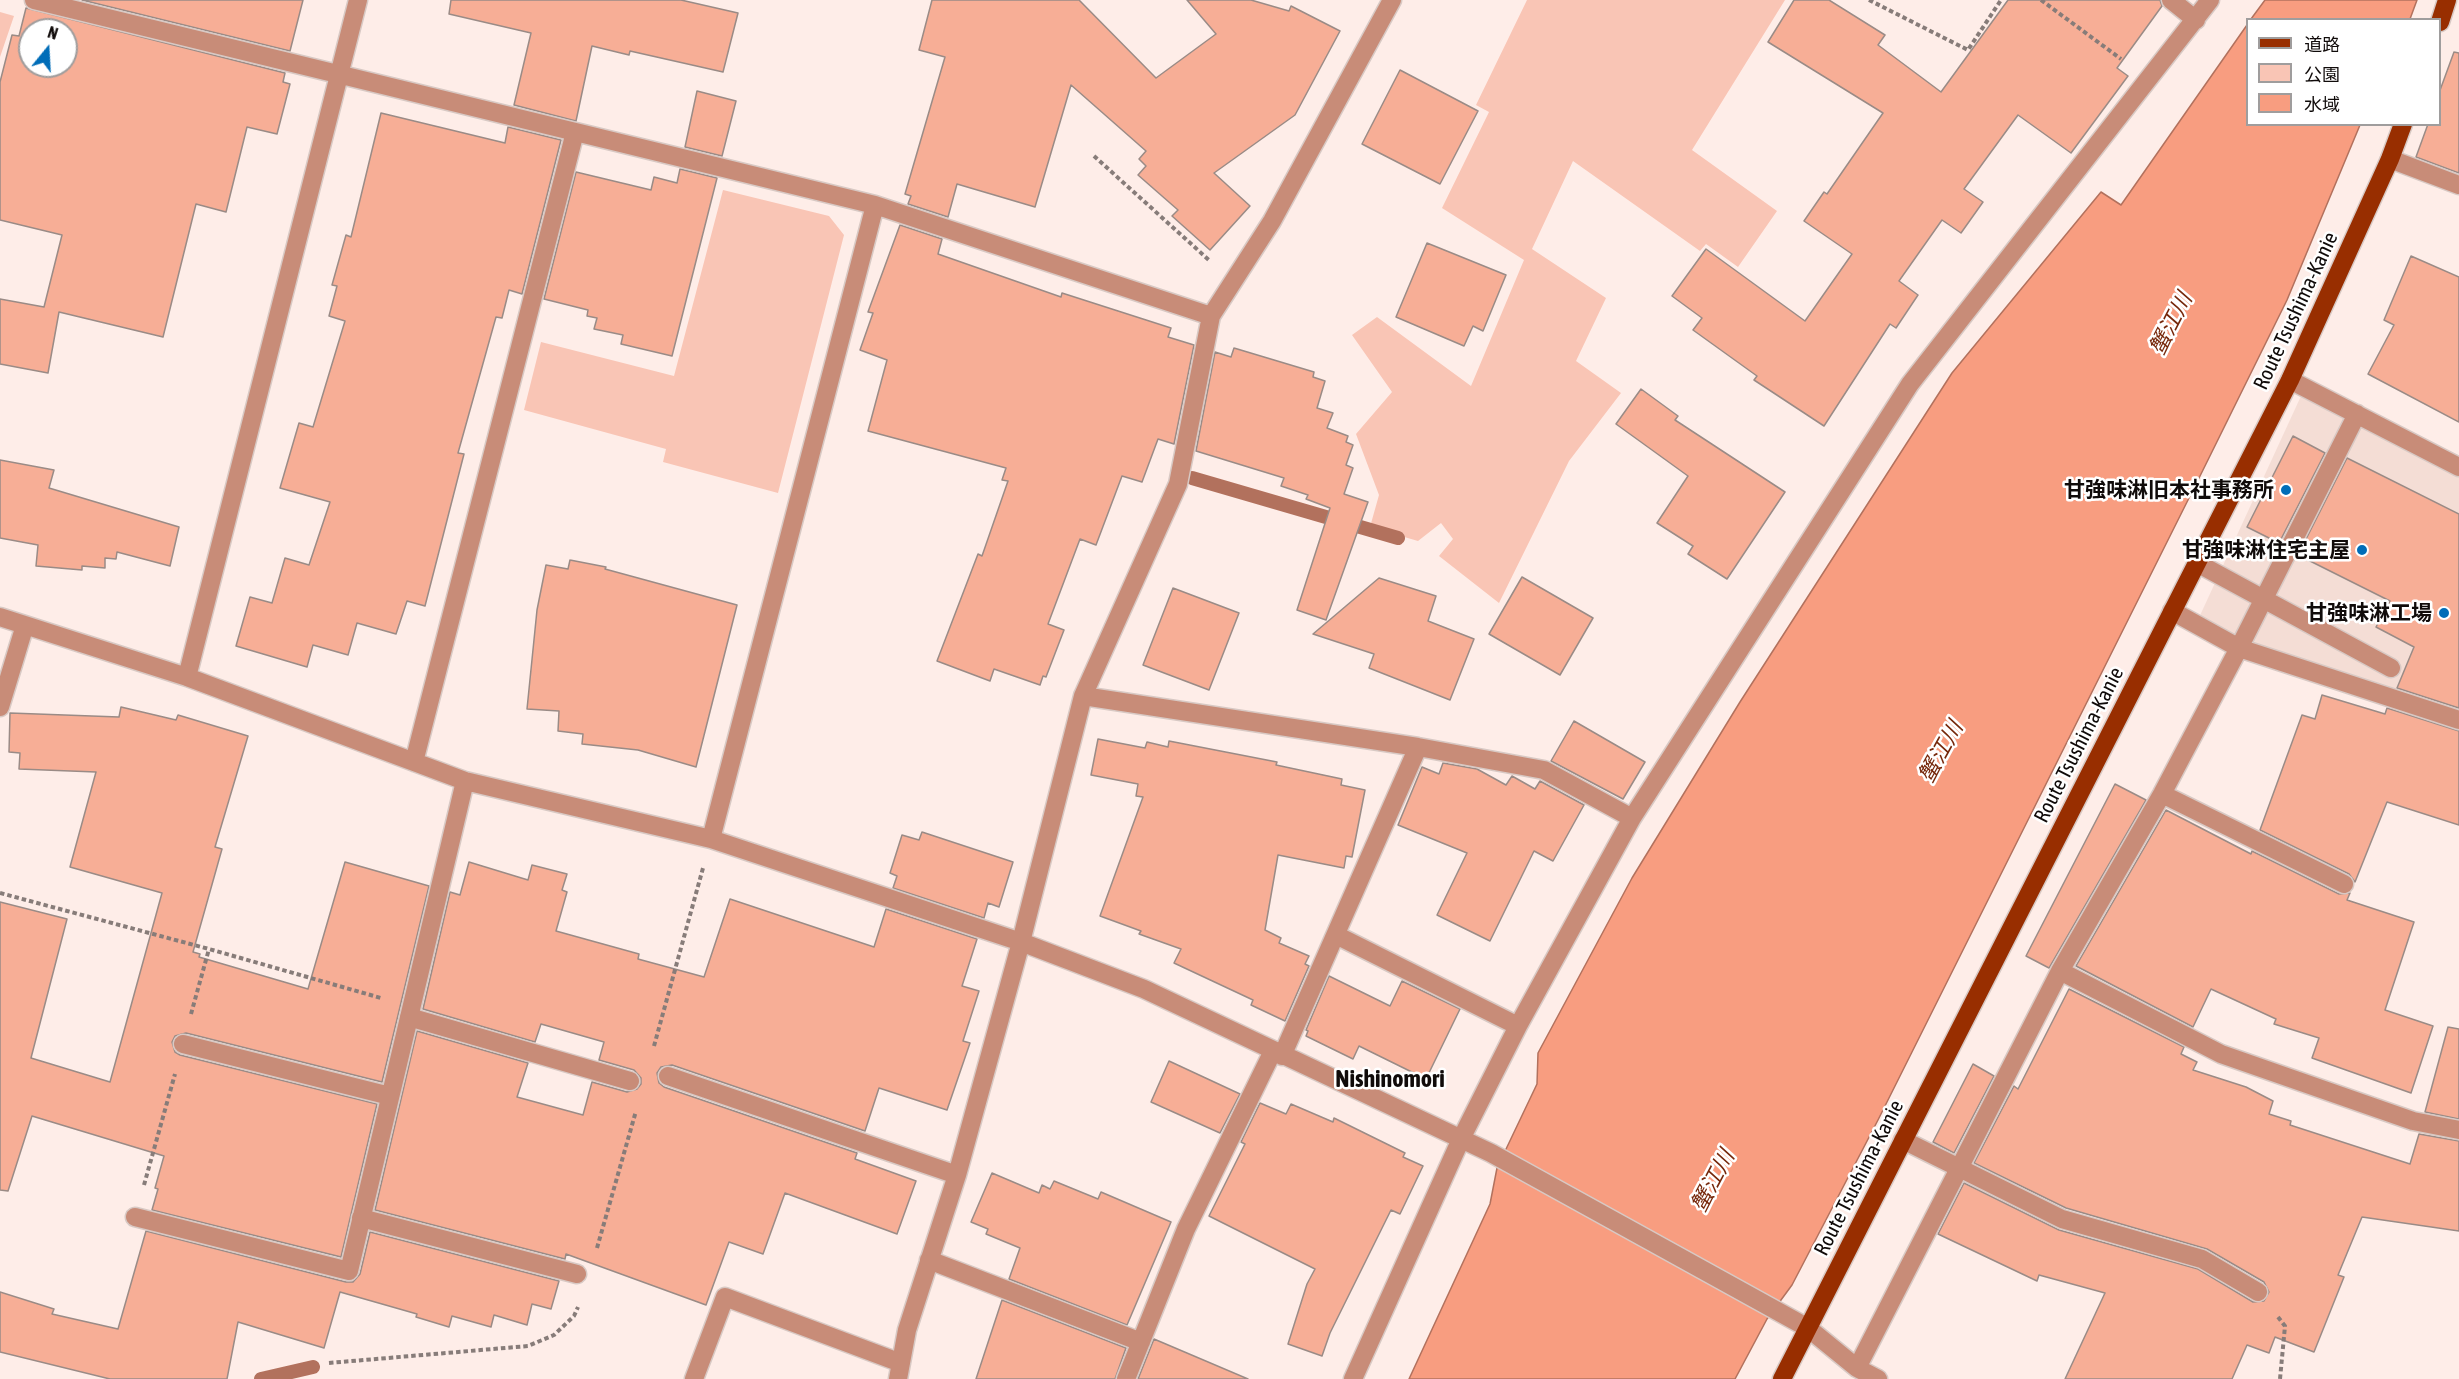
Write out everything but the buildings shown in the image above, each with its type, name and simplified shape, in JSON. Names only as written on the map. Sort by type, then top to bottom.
[{"type":"main road","points":[[2440,18],[2447,0]]},
{"type":"main road","name":"Route Tsushima-Kanie","points":[[1782,1379],[1802,1324],[1904,1140],[2290,380],[2390,159],[2402,126]]},
{"type":"street","points":[[34,0],[875,205],[1211,316]]},
{"type":"street","points":[[187,677],[358,0]]},
{"type":"street","points":[[694,1379],[725,1297],[900,1371],[907,1330],[957,1174],[1021,942],[1083,696],[1178,484],[1211,316],[1272,221],[1392,0]]},
{"type":"street","points":[[2171,0],[2196,20]]},
{"type":"street","points":[[1353,1379],[1461,1139],[1518,1026],[1632,818],[1910,384],[2210,0]]},
{"type":"street","points":[[414,762],[575,132]]},
{"type":"street","points":[[2390,159],[2459,184]]},
{"type":"street","points":[[711,839],[875,205]]},
{"type":"street","points":[[2290,380],[2459,467]]},
{"type":"street","points":[[1857,1368],[2060,971],[2162,794],[2239,648],[2357,414]]},
{"type":"street","points":[[2197,563],[2391,668]]},
{"type":"street","points":[[2172,611],[2239,648],[2459,720]]},
{"type":"street","points":[[0,617],[187,677],[465,781],[711,839],[1021,942],[1144,989],[1491,1153],[1802,1324],[1857,1368],[1878,1379]]},
{"type":"street","points":[[0,707],[25,625]]},
{"type":"street","points":[[1083,696],[1418,747],[1544,770],[1632,818]]},
{"type":"street","points":[[1126,1379],[1186,1229],[1336,935],[1418,747]]},
{"type":"street","points":[[135,1217],[348,1271],[465,781]]},
{"type":"street","points":[[2162,794],[2344,884]]},
{"type":"street","points":[[1336,935],[1518,1026]]},
{"type":"street","points":[[2060,971],[2221,1054],[2413,1121],[2459,1130]]},
{"type":"street","points":[[410,1012],[630,1082]]},
{"type":"street","points":[[183,1044],[390,1096]]},
{"type":"street","points":[[668,1076],[957,1174]]},
{"type":"street","points":[[1904,1140],[2062,1220],[2202,1259],[2258,1292]]},
{"type":"street","points":[[361,1218],[577,1274]]},
{"type":"street","points":[[929,1260],[1141,1342]]},
{"type":"path","points":[[1869,0],[1968,50],[2001,0]]},
{"type":"path","points":[[2041,0],[2149,80]]},
{"type":"path","points":[[1094,156],[1233,282]]},
{"type":"path","points":[[654,1046],[711,839]]},
{"type":"path","points":[[0,893],[209,949],[410,1012]]},
{"type":"path","points":[[135,1217],[209,949]]},
{"type":"path","points":[[596,1255],[636,1108]]},
{"type":"path","points":[[2258,1292],[2285,1326],[2280,1379]]},
{"type":"path","points":[[329,1363],[528,1346],[554,1335],[574,1316],[581,1300]]},
{"type":"shaded area","points":[[2301,396],[2459,477],[2459,710],[2231,639],[2197,622]]},
{"type":"green space","points":[[1527,0],[1785,0],[1692,150],[1777,211],[1738,267],[1706,244],[1700,251],[1573,161],[1532,249],[1606,298],[1576,361],[1621,393],[1569,461],[1499,603],[1439,556],[1453,539],[1441,523],[1418,541],[1370,527],[1379,495],[1356,434],[1392,392],[1352,335],[1377,317],[1471,386],[1524,260],[1442,208],[1489,112],[1476,105]]},
{"type":"green space","points":[[0,12],[14,16],[0,57]]},
{"type":"green space","points":[[723,190],[829,216],[844,235],[778,493],[663,462],[666,449],[524,410],[541,342],[674,376]]},
{"type":"water","points":[[2265,0],[2417,0],[2410,18],[2252,18]]},
{"type":"water","name":"蟹江川","points":[[2246,26],[2246,126],[2360,126],[2287,300],[2202,472],[1878,1120],[1792,1285],[1767,1319],[1735,1379],[1409,1379],[1490,1204],[1497,1168],[1537,1084],[1538,1053],[1632,878],[1740,702],[1952,373],[2101,192],[2121,205]]},
{"type":"waterway","points":[[1192,478],[1398,538]]},
{"type":"waterway","points":[[261,1379],[313,1367]]},
{"type":"place","name":"甘強味淋旧本社事務所","points":[[2286,490]]},
{"type":"place","name":"甘強味淋住宅主屋","points":[[2362,550]]},
{"type":"place","name":"甘強味淋工場","points":[[2444,613]]},
{"type":"district","name":"Nishinomori","points":[[1390,1079]]}]
